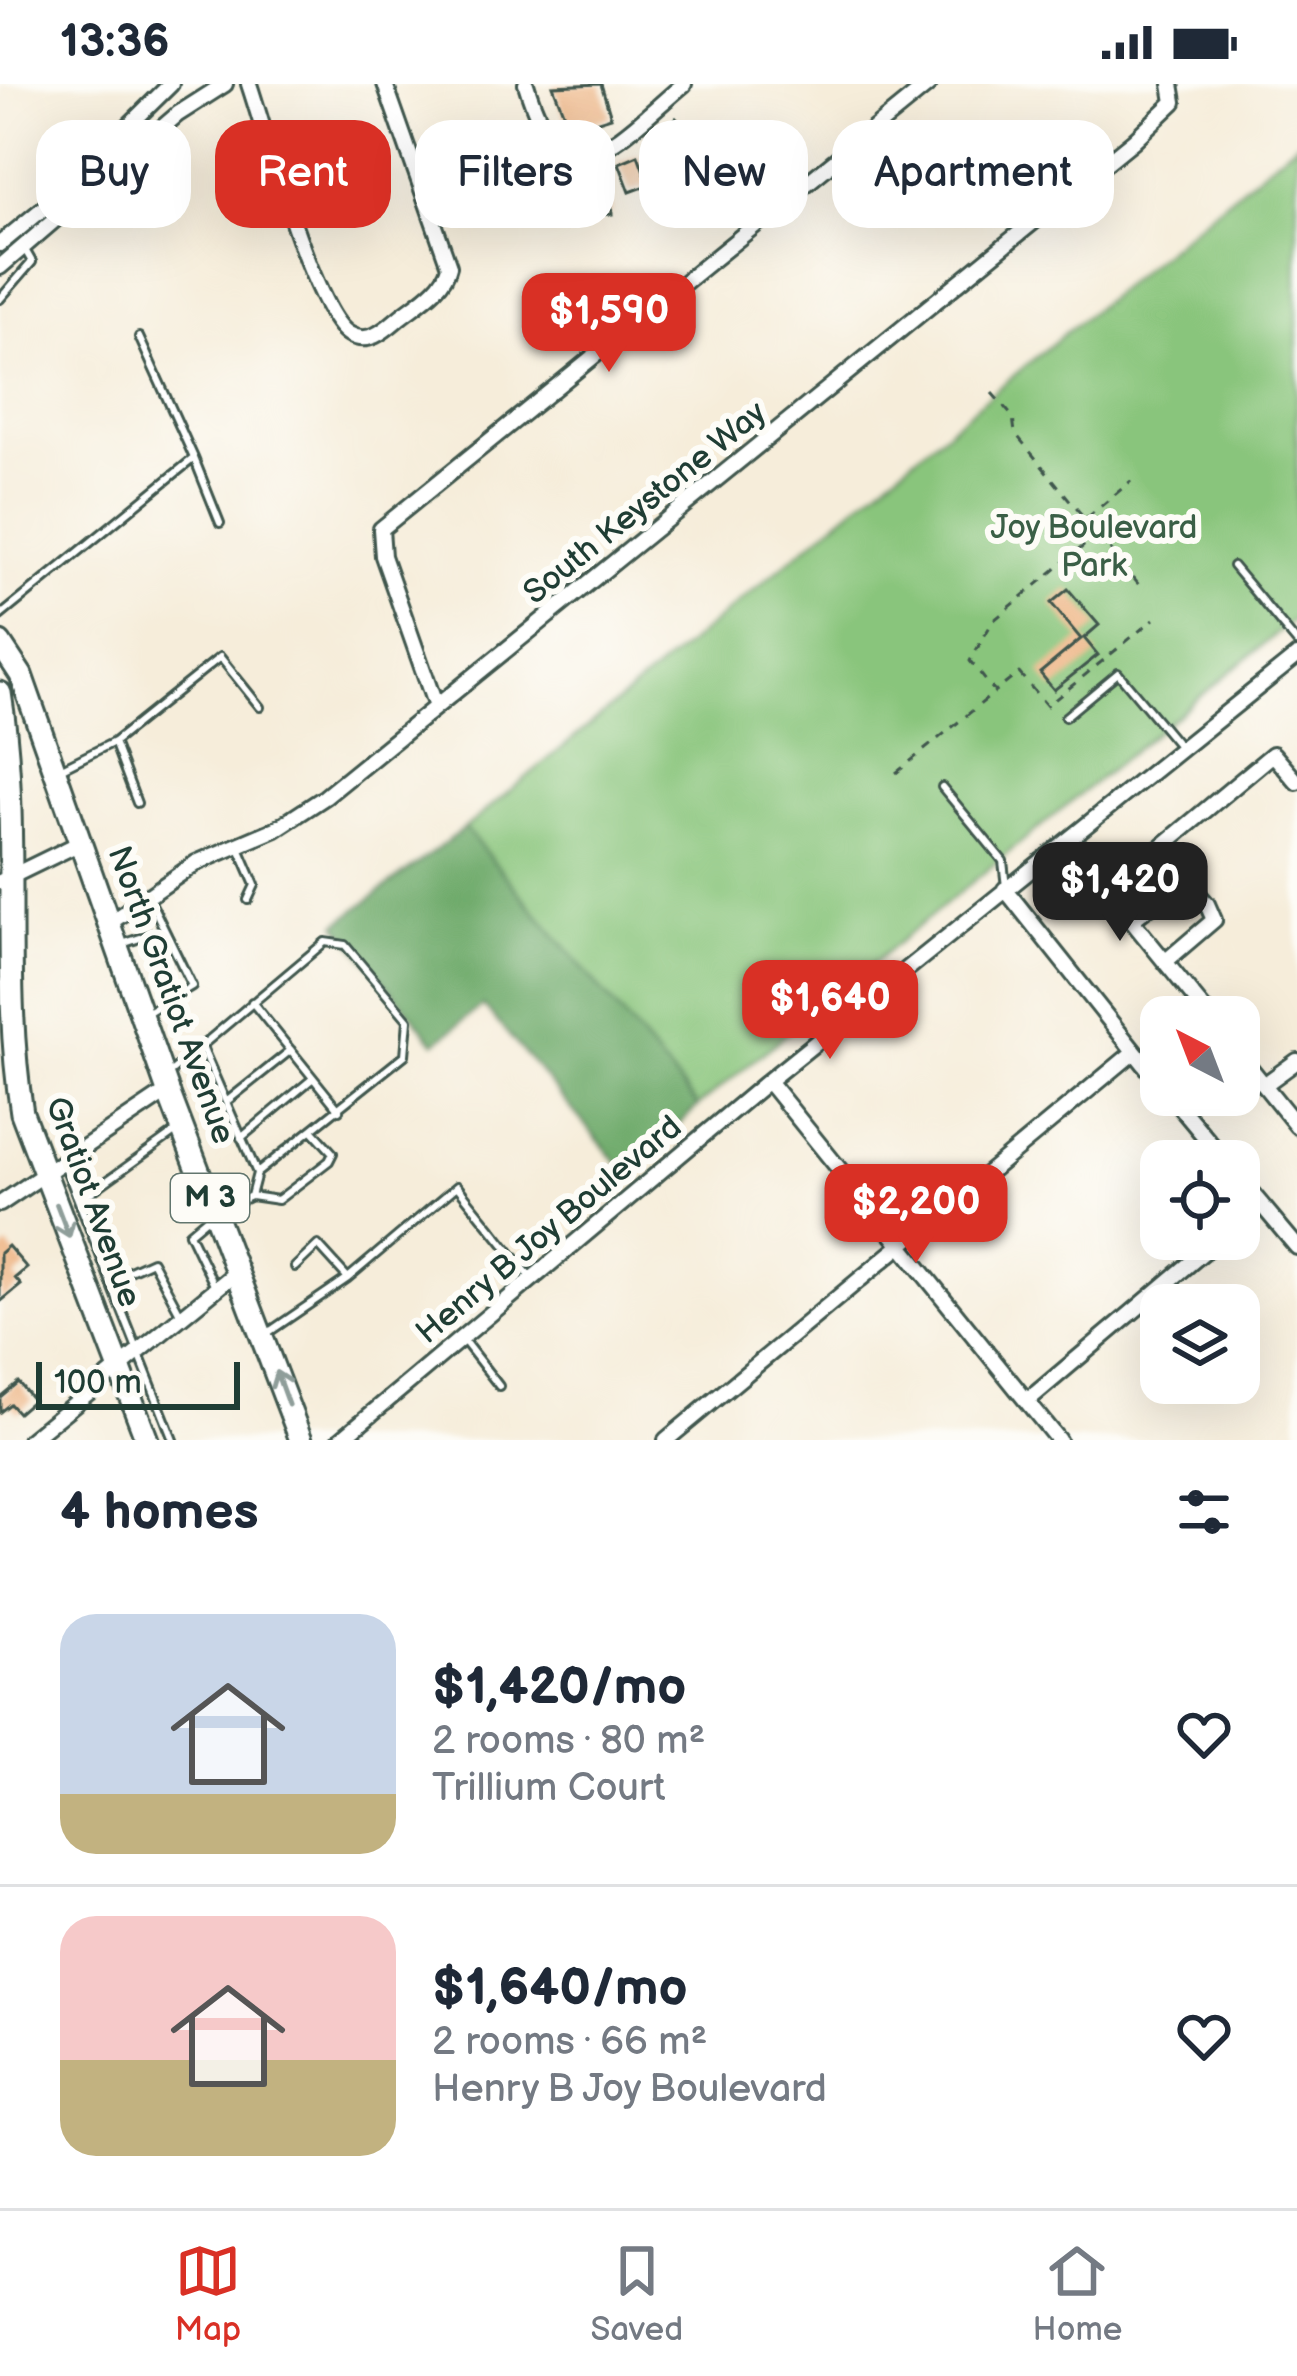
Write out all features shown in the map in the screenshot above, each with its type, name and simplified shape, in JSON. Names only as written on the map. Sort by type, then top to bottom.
[{"type":"main road","name":"North Gratiot Avenue","points":[[0,643],[21,675],[166,1084],[301,1440]]},
{"type":"main road","name":"Gratiot Avenue","points":[[0,693],[7,752],[4,983],[14,1079],[54,1169],[147,1440]]},
{"type":"street","points":[[134,120],[171,84]]},
{"type":"street","points":[[171,120],[225,84]]},
{"type":"street","points":[[249,84],[324,302],[348,334],[363,339],[378,335],[433,290],[449,266],[385,84]]},
{"type":"street","points":[[526,84],[548,138],[571,154],[605,148],[684,84]]},
{"type":"street","points":[[436,707],[383,556],[381,529],[929,84]]},
{"type":"street","name":"South Keystone Way","points":[[110,922],[196,863],[298,816],[1133,141],[1174,102],[1172,84]]},
{"type":"street","points":[[0,244],[36,212]]},
{"type":"street","points":[[0,267],[47,228]]},
{"type":"street","points":[[13,233],[24,248]]},
{"type":"street","name":"Henry B Joy Boulevard","points":[[340,1440],[768,1081],[1297,656]]},
{"type":"street","points":[[1166,961],[1214,920],[1159,849],[1273,754],[1297,782]]},
{"type":"street","points":[[1067,841],[1194,996]]},
{"type":"street","points":[[3,880],[80,842]]},
{"type":"street","points":[[1132,920],[1185,879]]},
{"type":"street","points":[[1005,889],[1140,1059]]},
{"type":"street","points":[[666,1440],[1134,1052]]},
{"type":"street","points":[[1264,1085],[1297,1061]]},
{"type":"street","points":[[1260,1080],[1297,1126]]},
{"type":"street","points":[[768,1081],[1058,1440]]},
{"type":"street","points":[[0,1204],[166,1084]]},
{"type":"street","points":[[1188,1116],[1208,1140]]},
{"type":"street","points":[[1261,1204],[1297,1247]]},
{"type":"street","points":[[1027,1401],[1194,1260]]},
{"type":"street","points":[[30,1440],[238,1271]]},
{"type":"lane","points":[[0,299],[32,262],[24,248]]},
{"type":"lane","points":[[139,337],[220,523]]},
{"type":"lane","points":[[0,616],[194,458]]},
{"type":"lane","points":[[1232,566],[1297,643]]},
{"type":"lane","points":[[55,771],[114,742],[220,657],[260,707]]},
{"type":"lane","points":[[1065,717],[1118,673],[1182,748]]},
{"type":"lane","points":[[114,742],[136,803]]},
{"type":"lane","points":[[942,787],[1003,861],[1005,889]]},
{"type":"lane","points":[[237,845],[255,885],[248,900]]},
{"type":"lane","points":[[142,1016],[193,986],[148,896]]},
{"type":"lane","points":[[118,945],[164,930]]},
{"type":"lane","points":[[166,1084],[252,1002],[326,942],[345,944],[408,1021],[405,1055],[256,1173]]},
{"type":"lane","points":[[252,1002],[339,1110]]},
{"type":"lane","points":[[202,1047],[256,1173],[251,1196]]},
{"type":"lane","points":[[226,1102],[291,1050]]},
{"type":"lane","points":[[242,1138],[313,1078]]},
{"type":"lane","points":[[79,1201],[182,1127]]},
{"type":"lane","points":[[216,1288],[189,1233],[215,1213],[251,1196],[278,1200],[329,1161],[333,1153],[313,1131]]},
{"type":"lane","points":[[54,1169],[79,1201],[173,1440]]},
{"type":"lane","points":[[263,1336],[348,1278],[457,1186],[532,1279]]},
{"type":"lane","points":[[295,1267],[319,1245],[348,1278]]},
{"type":"lane","points":[[110,1280],[152,1261],[182,1316]]},
{"type":"lane","points":[[462,1339],[499,1386]]},
{"type":"path","points":[[992,393],[1012,417],[1015,433],[1139,585]]},
{"type":"path","points":[[1086,519],[1131,481]]},
{"type":"path","points":[[995,692],[970,661],[976,644],[993,621],[1097,534]]},
{"type":"path","points":[[896,773],[1019,673],[1047,706],[1154,619]]},
{"type":"green space","name":"Joy Boulevard Park","points":[[1297,142],[1297,617],[698,1106],[465,828]]},
{"type":"green space","points":[[465,828],[698,1106],[627,1174],[483,1005],[435,1043],[337,924]]},
{"type":"building","points":[[601,84],[611,117],[566,120],[553,86]]},
{"type":"building","points":[[638,155],[639,189],[630,192],[619,163]]},
{"type":"building","points":[[1068,589],[1099,625],[1084,638],[1098,655],[1054,690],[1040,673],[1081,639],[1051,603]]},
{"type":"building","points":[[8,1246],[27,1268],[15,1278],[21,1285],[0,1302],[0,1253]]},
{"type":"building","points":[[18,1382],[33,1400],[18,1413],[10,1404],[0,1412],[0,1397]]}]
